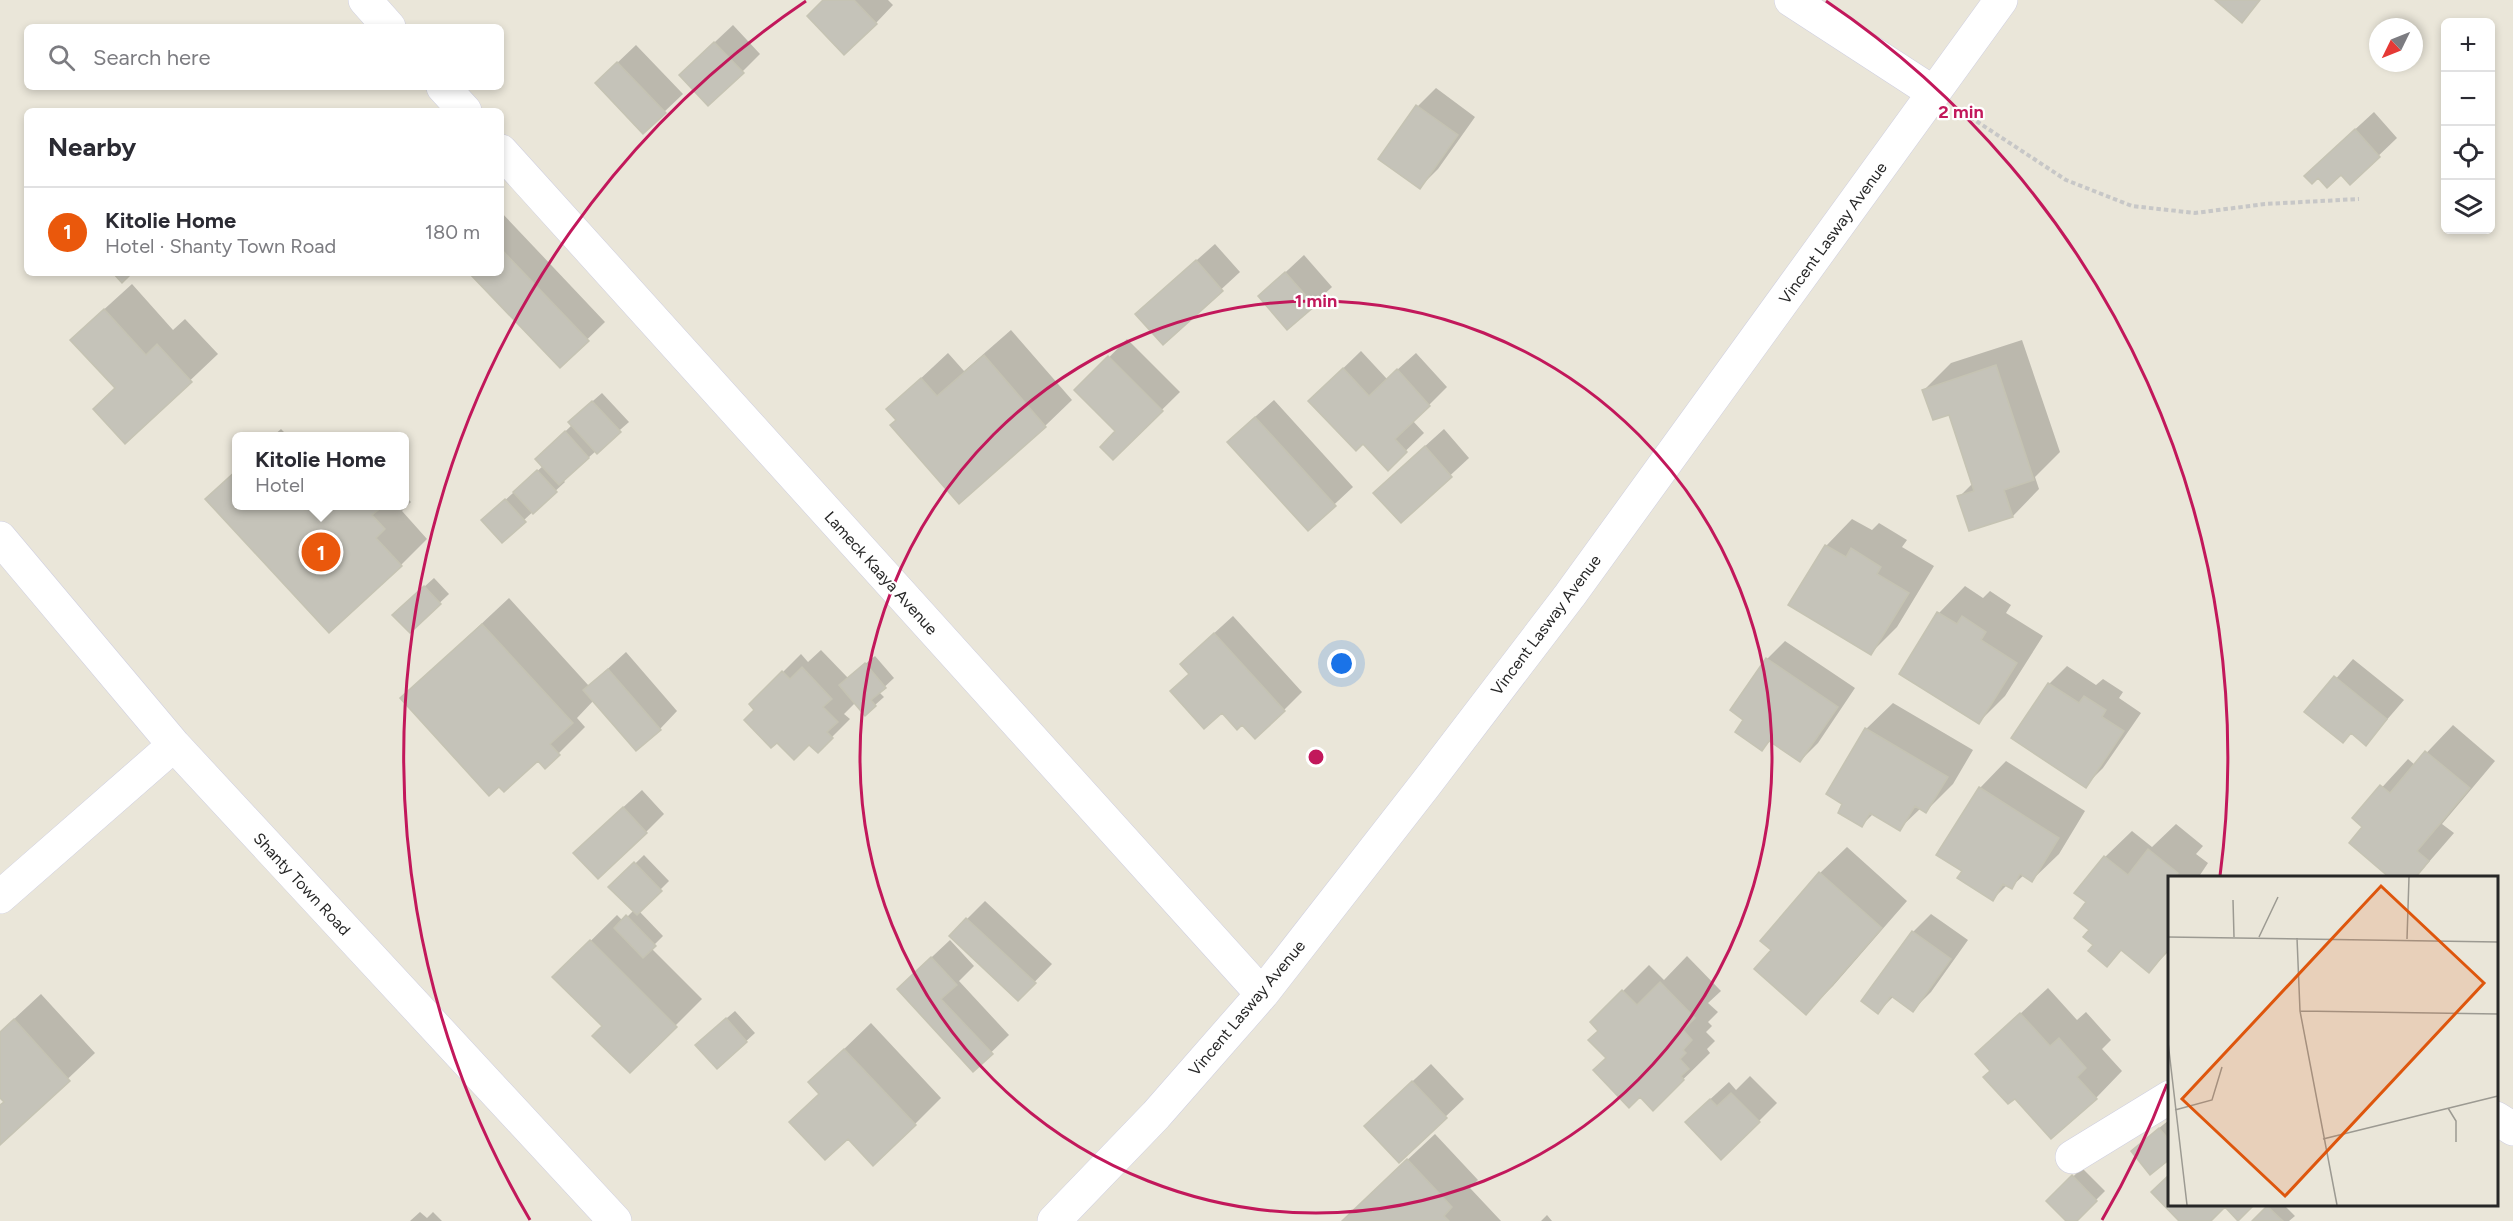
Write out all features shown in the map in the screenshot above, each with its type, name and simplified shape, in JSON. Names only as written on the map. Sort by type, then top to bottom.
[{"type":"street","points":[[365,0],[386,24]]},
{"type":"street","points":[[1791,0],[1934,93]]},
{"type":"street","name":"Vincent Lasway Avenue","points":[[1054,1221],[1156,1115],[1262,994],[1570,595],[2001,0]]},
{"type":"street","points":[[446,90],[462,108]]},
{"type":"street","name":"Lameck Kaaya Avenue","points":[[504,154],[1262,994]]},
{"type":"street","name":"Shanty Town Road","points":[[0,538],[174,745],[615,1221]]},
{"type":"street","points":[[0,897],[174,745]]},
{"type":"street","points":[[2072,1157],[2168,1098]]},
{"type":"street","points":[[2498,1119],[2513,1129]]},
{"type":"path","points":[[1934,93],[2066,180],[2132,206],[2195,213],[2265,204],[2359,199]]},
{"type":"building","points":[[823,0],[854,0],[877,24],[844,55],[807,16]]},
{"type":"building","points":[[2215,0],[2260,0],[2242,23]]},
{"type":"building","points":[[714,42],[744,73],[708,106],[679,75]]},
{"type":"building","points":[[617,62],[666,113],[643,134],[595,83]]},
{"type":"building","points":[[1416,105],[1458,135],[1420,189],[1378,159]]},
{"type":"building","points":[[2355,129],[2380,157],[2350,185],[2341,175],[2327,188],[2318,178],[2312,184],[2304,176]]},
{"type":"building","points":[[504,252],[589,341],[560,368],[472,276],[504,276]]},
{"type":"building","points":[[1196,260],[1223,291],[1163,345],[1135,314]]},
{"type":"building","points":[[1285,272],[1315,306],[1287,330],[1258,296]]},
{"type":"building","points":[[116,276],[129,276],[122,283]]},
{"type":"building","points":[[104,309],[146,355],[157,344],[192,382],[125,444],[93,409],[115,388],[70,340]]},
{"type":"building","points":[[984,355],[1046,427],[959,504],[890,425],[896,420],[886,409],[921,378],[937,396]]},
{"type":"building","points":[[1108,356],[1163,411],[1113,460],[1100,447],[1115,431],[1074,390]]},
{"type":"building","points":[[1996,365],[2034,480],[2004,490],[2013,517],[1969,531],[1957,496],[1974,491],[1949,415],[1933,420],[1922,390]]},
{"type":"building","points":[[1343,368],[1369,396],[1397,369],[1430,406],[1395,439],[1407,452],[1388,471],[1363,444],[1356,451],[1308,401]]},
{"type":"building","points":[[592,401],[621,432],[597,454],[568,422]]},
{"type":"building","points":[[1255,417],[1336,506],[1308,531],[1227,442]]},
{"type":"building","points":[[565,431],[589,458],[559,485],[535,459]]},
{"type":"building","points":[[1425,446],[1452,477],[1401,523],[1373,493]]},
{"type":"building","points":[[537,470],[557,492],[533,514],[513,492]]},
{"type":"building","points":[[232,475],[232,510],[378,510],[372,515],[385,529],[376,538],[402,566],[329,633],[205,499]]},
{"type":"building","points":[[505,499],[526,522],[502,543],[481,520]]},
{"type":"building","points":[[1825,545],[1846,557],[1851,548],[1881,567],[1877,574],[1909,593],[1871,655],[1788,605]]},
{"type":"building","points":[[424,586],[441,604],[410,633],[392,615]]},
{"type":"building","points":[[1937,612],[1957,624],[1962,616],[1986,632],[1981,640],[2017,663],[1979,724],[1899,674]]},
{"type":"building","points":[[482,624],[573,723],[550,744],[560,755],[545,769],[538,761],[504,792],[499,787],[489,796],[400,698]]},
{"type":"building","points":[[1214,633],[1285,711],[1255,739],[1242,725],[1237,730],[1222,713],[1204,729],[1170,691],[1189,674],[1180,664]]},
{"type":"building","points":[[1766,658],[1838,707],[1800,762],[1769,741],[1762,751],[1735,732],[1743,720],[1730,710]]},
{"type":"building","points":[[865,663],[886,688],[871,700],[876,706],[865,716],[839,685]]},
{"type":"building","points":[[802,667],[832,699],[823,707],[838,722],[827,732],[833,738],[818,753],[809,745],[794,760],[777,743],[771,748],[744,720],[754,710],[749,704],[782,671],[790,679]]},
{"type":"building","points":[[608,669],[661,730],[636,751],[583,690]]},
{"type":"building","points":[[2334,676],[2387,719],[2366,746],[2351,733],[2343,743],[2304,712]]},
{"type":"building","points":[[2048,683],[2079,703],[2084,696],[2106,710],[2102,717],[2124,731],[2086,788],[2011,738]]},
{"type":"building","points":[[1865,728],[1948,777],[1926,813],[1915,806],[1900,831],[1870,813],[1862,827],[1838,813],[1842,804],[1826,794]]},
{"type":"building","points":[[2425,751],[2470,788],[2417,851],[2429,861],[2417,876],[2388,876],[2349,843],[2362,827],[2352,818],[2380,785],[2390,793]]},
{"type":"building","points":[[1979,787],[2059,838],[2032,882],[2020,874],[2012,889],[2003,884],[1993,901],[1957,878],[1962,871],[1936,855]]},
{"type":"building","points":[[623,807],[647,833],[598,879],[573,853]]},
{"type":"building","points":[[2148,849],[2178,873],[2176,876],[2168,876],[2168,949],[2149,973],[2121,950],[2107,967],[2088,951],[2093,945],[2083,937],[2089,930],[2074,918],[2086,902],[2074,893],[2104,856],[2128,875]]},
{"type":"building","points":[[634,862],[662,891],[637,915],[608,887]]},
{"type":"building","points":[[1819,872],[1882,928],[1806,1015],[1754,969],[1771,950],[1760,941]]},
{"type":"building","points":[[626,915],[656,946],[643,958],[614,928]]},
{"type":"building","points":[[966,918],[1036,983],[1018,1001],[949,936]]},
{"type":"building","points":[[1912,931],[1951,959],[1913,1012],[1891,996],[1878,1014],[1861,1001]]},
{"type":"building","points":[[590,940],[677,1027],[630,1073],[592,1036],[602,1026],[552,977]]},
{"type":"building","points":[[931,957],[957,985],[941,999],[993,1054],[973,1072],[897,989]]},
{"type":"building","points":[[1660,982],[1695,1018],[1683,1030],[1692,1040],[1683,1050],[1686,1053],[1680,1059],[1689,1069],[1681,1076],[1684,1080],[1653,1111],[1640,1097],[1629,1108],[1593,1070],[1606,1058],[1588,1040],[1598,1031],[1590,1022],[1622,990],[1637,1005]]},
{"type":"building","points":[[2020,1013],[2050,1046],[2059,1038],[2086,1068],[2077,1077],[2097,1099],[2051,1139],[2015,1099],[2008,1104],[1983,1077],[1990,1071],[1975,1054]]},
{"type":"building","points":[[726,1018],[747,1042],[717,1069],[695,1045]]},
{"type":"building","points":[[14,1019],[70,1081],[0,1145],[0,1105],[4,1102],[0,1098],[0,1032]]},
{"type":"building","points":[[844,1049],[916,1125],[873,1166],[848,1139],[825,1160],[789,1122],[819,1094],[808,1082]]},
{"type":"building","points":[[1412,1081],[1447,1118],[1399,1163],[1364,1126]]},
{"type":"building","points":[[1731,1093],[1760,1122],[1721,1160],[1685,1122],[1710,1099],[1717,1106]]},
{"type":"building","points":[[2159,1128],[2168,1139],[2168,1161],[2150,1175],[2131,1151]]},
{"type":"building","points":[[1407,1159],[1452,1207],[1444,1216],[1449,1221],[1342,1221]]},
{"type":"building","points":[[2072,1175],[2097,1201],[2077,1221],[2066,1221],[2046,1201]]},
{"type":"building","points":[[2168,1176],[2168,1206],[2253,1206],[2238,1221],[2225,1207],[2211,1221],[2179,1221],[2151,1192]]},
{"type":"building","points":[[2267,1206],[2283,1221],[2252,1221]]},
{"type":"place","name":"Kitolie Home","points":[[321,552]]}]
